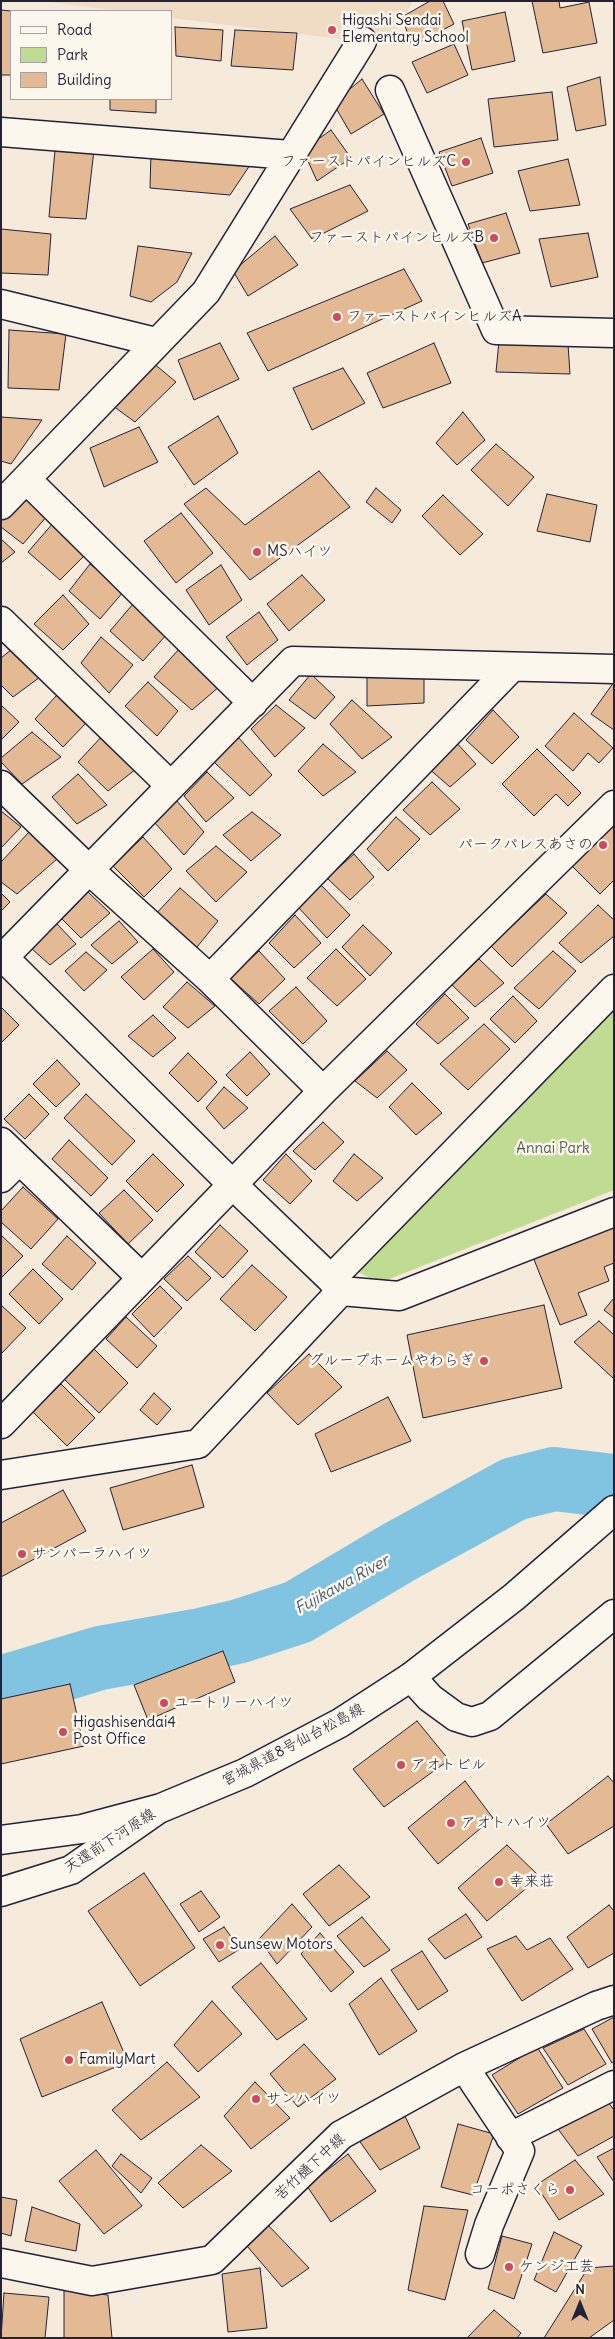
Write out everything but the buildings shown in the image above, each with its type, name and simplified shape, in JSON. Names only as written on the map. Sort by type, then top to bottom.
[{"type":"street","points":[[1,505],[206,292],[362,42]]},
{"type":"street","points":[[390,90],[496,330],[614,333]]},
{"type":"street","points":[[1,132],[290,155]]},
{"type":"street","points":[[1,304],[156,342]]},
{"type":"street","points":[[27,480],[253,703]]},
{"type":"street","points":[[1,622],[172,786]]},
{"type":"street","points":[[614,669],[511,668],[294,661],[2,958],[336,1285],[399,1296],[614,1212]]},
{"type":"street","points":[[210,980],[511,668]]},
{"type":"street","points":[[1,785],[89,870],[210,980],[323,1091]]},
{"type":"street","points":[[1,1424],[323,1091],[614,805]]},
{"type":"street","points":[[1,1476],[198,1444],[336,1285],[614,989]]},
{"type":"street","points":[[7,1160],[142,1278]]},
{"type":"street","name":"宮城県道8号仙台松島線","points":[[1,1840],[82,1829],[161,1808],[245,1773],[340,1724],[411,1677],[514,1597],[614,1510]]},
{"type":"street","points":[[411,1677],[430,1698],[456,1717],[472,1722],[490,1716],[614,1614]]},
{"type":"street","name":"天還前下河原線","points":[[1,1892],[71,1870],[161,1808]]},
{"type":"street","name":"苦竹樋下中線","points":[[1,2263],[92,2280],[212,2260],[341,2135],[464,2068],[596,2006],[614,2000]]},
{"type":"street","points":[[464,2068],[520,2151],[489,2225],[480,2254]]},
{"type":"street","points":[[510,2136],[614,2085]]},
{"type":"shaded area","name":"Higashi Sendai Elementary School","points":[[41,1],[413,1],[388,45],[172,18],[172,10],[112,10]]},
{"type":"green space","name":"Annai Park","points":[[614,999],[614,1190],[379,1283],[353,1269]]},
{"type":"waterway","name":"Fujikawa River","points":[[1,1688],[100,1658],[240,1631],[298,1612],[399,1552],[514,1489],[554,1479],[614,1486]]},
{"type":"place","name":"Higashi Sendai Elementary School","points":[[332,30]]},
{"type":"place","name":"ファーストパインヒルズC","points":[[466,162]]},
{"type":"place","name":"ファーストパインヒルズB","points":[[494,238]]},
{"type":"place","name":"ファーストパインヒルズA","points":[[337,317]]},
{"type":"place","name":"MSハイツ","points":[[257,552]]},
{"type":"place","name":"パークパレスあさの","points":[[603,845]]},
{"type":"place","name":"グループホームやわらぎ","points":[[484,1361]]},
{"type":"place","name":"サンパーラハイツ","points":[[22,1554]]},
{"type":"place","name":"ユートリーハイツ","points":[[164,1703]]},
{"type":"place","name":"Higashisendai4 Post Office","points":[[63,1732]]},
{"type":"place","name":"アオトビル","points":[[401,1765]]},
{"type":"place","name":"アオトハイツ","points":[[451,1823]]},
{"type":"place","name":"幸来荘","points":[[499,1882]]},
{"type":"place","name":"Sunsew Motors","points":[[220,1945]]},
{"type":"place","name":"FamilyMart","points":[[69,2060]]},
{"type":"place","name":"サンハイツ","points":[[256,2099]]},
{"type":"place","name":"コーポさくら","points":[[570,2190]]},
{"type":"place","name":"ケンジ工芸","points":[[509,2267]]}]
